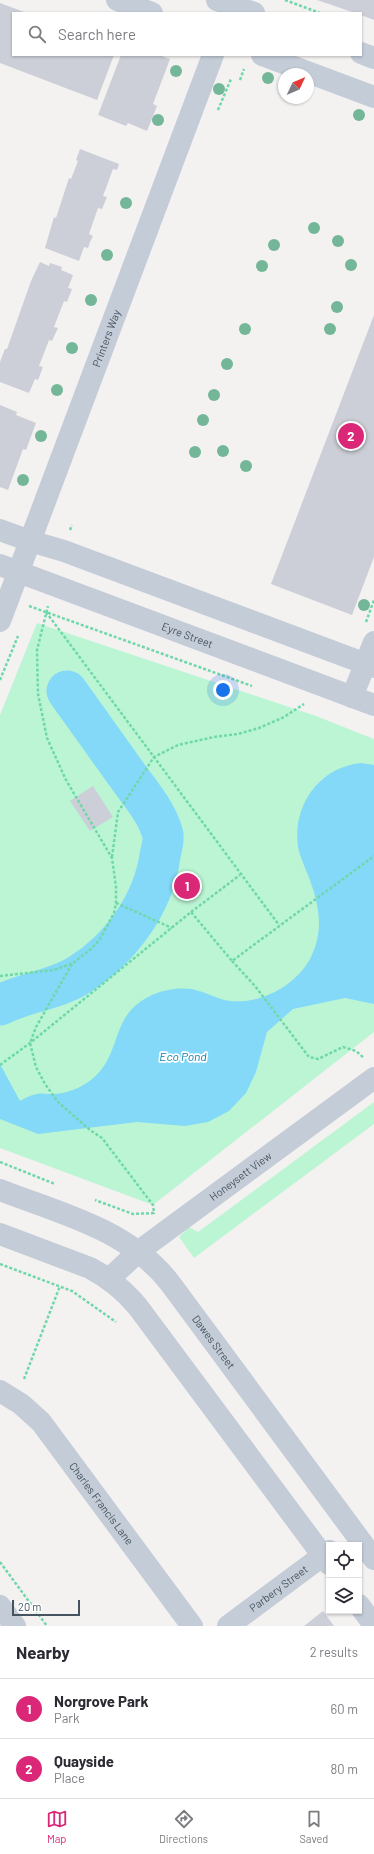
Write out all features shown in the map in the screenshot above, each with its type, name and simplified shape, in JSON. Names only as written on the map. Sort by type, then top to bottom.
[{"type":"street","points":[[117,0],[149,12]]},
{"type":"street","points":[[228,4],[251,12]]},
{"type":"street","points":[[362,53],[374,58]]},
{"type":"street","name":"Printers Way","points":[[0,621],[9,568],[30,541],[213,56]]},
{"type":"street","points":[[265,56],[374,98]]},
{"type":"street","points":[[0,530],[64,551],[370,665]]},
{"type":"street","name":"Eyre Street","points":[[9,568],[374,705]]},
{"type":"street","points":[[352,697],[370,665],[370,632]]},
{"type":"street","name":"Honeysett View","points":[[109,1279],[139,1251],[374,1078]]},
{"type":"street","name":"Dawes Street","points":[[0,1190],[106,1231],[139,1251],[153,1263],[170,1283],[374,1559]]},
{"type":"street","points":[[0,1234],[81,1264],[109,1279],[122,1289],[138,1307],[326,1550]]},
{"type":"street","name":"Charles Francis Lane","points":[[8,1396],[28,1409],[41,1422],[192,1626]]},
{"type":"street","name":"Parbery Street","points":[[343,1542],[354,1532]]},
{"type":"street","name":"Parbery Street","points":[[228,1626],[326,1556]]},
{"type":"street","points":[[0,1606],[15,1626]]},
{"type":"street","points":[[362,1609],[374,1625]]},
{"type":"path","points":[[286,0],[317,12]]},
{"type":"path","points":[[370,632],[374,600]]},
{"type":"path","points":[[26,614],[30,606],[259,688]]},
{"type":"path","points":[[46,612],[279,926]]},
{"type":"path","points":[[46,612],[36,650],[38,694],[47,738],[66,780],[112,858]]},
{"type":"path","points":[[0,680],[21,628]]},
{"type":"path","points":[[0,976],[54,970],[73,963],[91,950],[100,939],[114,913],[116,903],[116,887],[112,858],[118,812],[154,757],[178,745],[214,737],[238,734],[259,728],[284,717],[306,702]]},
{"type":"path","points":[[232,961],[374,856]]},
{"type":"path","points":[[0,1065],[30,1043],[191,912],[240,875]]},
{"type":"path","points":[[116,903],[172,928]]},
{"type":"path","points":[[191,912],[255,986],[309,1057],[314,1059],[321,1058],[343,1047],[356,1051],[364,1058]]},
{"type":"path","points":[[73,963],[36,1027],[30,1043],[36,1067],[45,1084],[58,1102],[66,1111],[102,1138],[153,1205],[154,1213],[133,1214]]},
{"type":"path","points":[[0,1264],[60,1286],[72,1292],[116,1322]]},
{"type":"path","points":[[8,1396],[60,1286]]},
{"type":"path","points":[[0,1562],[47,1626]]},
{"type":"green space","points":[[37,623],[316,716],[374,739],[374,1032],[153,1205],[0,1148],[0,715]]},
{"type":"green space","points":[[374,1102],[374,1124],[194,1258],[179,1237],[189,1227],[198,1232]]},
{"type":"water","name":"Eco Pond","points":[[361,763],[374,765],[374,1004],[345,998],[293,1009],[267,1032],[256,1072],[246,1093],[229,1111],[208,1122],[185,1126],[137,1122],[38,1134],[0,1119],[0,1064],[20,1101],[38,1094],[54,1094],[76,1089],[91,1080],[101,1070],[108,1059],[122,1024],[129,1013],[138,1003],[152,995],[163,991],[182,988],[194,989],[231,1001],[254,1000],[276,991],[296,977],[304,969],[310,959],[318,938],[319,927],[319,917],[315,896],[298,847],[297,832],[299,817],[304,803],[321,781],[333,772],[346,766]]},
{"type":"building","points":[[317,0],[374,0],[374,20],[362,15],[362,12],[352,12]]},
{"type":"building","points":[[0,3],[24,12],[12,12],[12,56],[114,56],[97,100],[0,63]]},
{"type":"building","points":[[121,56],[162,56],[170,59],[153,104],[157,106],[147,131],[128,123],[126,126],[98,115]]},
{"type":"building","points":[[80,149],[119,164],[117,170],[113,169],[103,196],[107,197],[102,209],[98,208],[89,234],[93,236],[88,248],[84,247],[79,261],[45,248],[54,217],[56,218],[69,178],[71,179],[78,161],[76,160]]},
{"type":"building","points":[[40,262],[49,266],[50,263],[62,267],[61,270],[73,275],[68,288],[72,289],[67,302],[64,301],[54,327],[58,328],[52,341],[49,340],[39,366],[43,367],[38,380],[35,379],[29,393],[0,382],[0,362],[5,349],[7,349],[31,281]]},
{"type":"building","points":[[374,315],[374,557],[352,615],[271,584]]},
{"type":"building","points":[[0,405],[17,412],[16,415],[36,423],[26,450],[23,449],[8,490],[0,487]]},
{"type":"building","points":[[93,786],[113,817],[90,831],[70,801]]},
{"type":"building","points":[[323,1611],[334,1626],[304,1626]]},
{"type":"waterway","points":[[0,1005],[70,980],[94,964],[108,952],[121,939],[142,908],[150,892],[156,874],[162,846],[163,835],[157,818],[143,796],[67,691]]},
{"type":"place","name":"Quayside","points":[[351,436]]},
{"type":"place","name":"Norgrove Park","points":[[187,886]]}]
